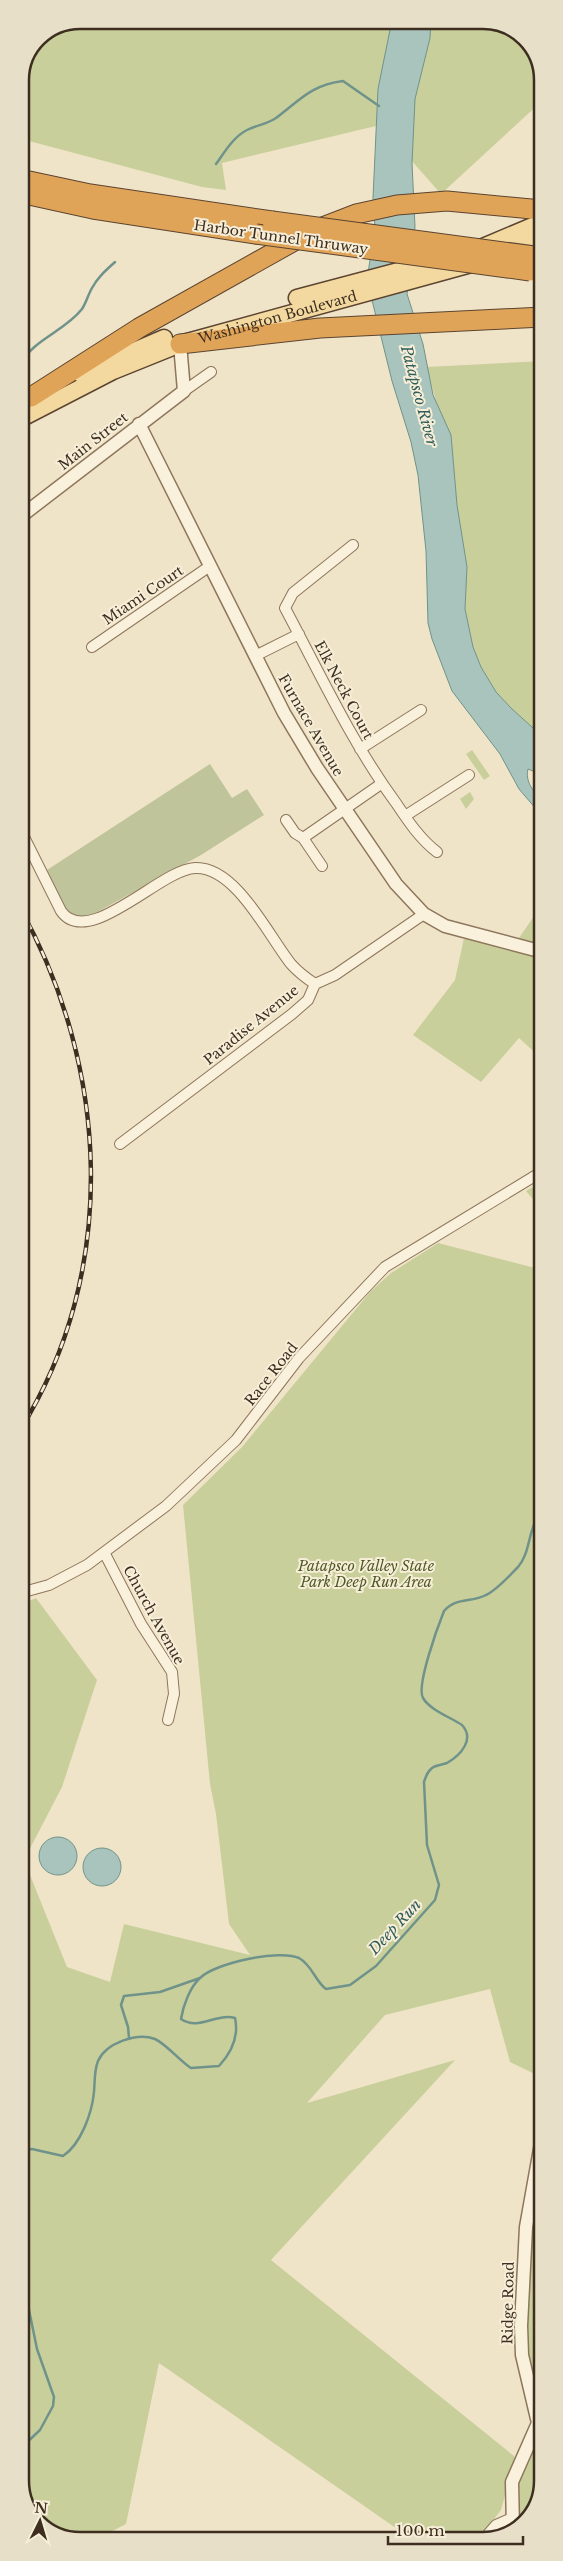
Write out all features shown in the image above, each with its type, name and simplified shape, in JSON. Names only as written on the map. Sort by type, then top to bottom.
[{"type":"highway","name":"Harbor Tunnel Thruway","points":[[29,181],[90,194],[272,221],[534,266]]},
{"type":"highway","name":"Harbor Tunnel Thruway","points":[[29,195],[92,209],[256,234],[534,267]]},
{"type":"highway","points":[[29,398],[139,328],[312,231],[340,220],[375,209],[432,202],[478,202],[534,209]]},
{"type":"highway","points":[[180,344],[284,331],[534,318]]},
{"type":"main road","name":"Washington Boulevard","points":[[467,259],[534,226]]},
{"type":"main road","name":"Washington Boulevard","points":[[29,399],[99,364],[185,331],[467,259],[534,238]]},
{"type":"main road","name":"Washington Boulevard","points":[[29,414],[113,372],[180,344],[353,289]]},
{"type":"street","points":[[180,344],[184,391]]},
{"type":"street","name":"Main Street","points":[[29,510],[139,424],[211,372]]},
{"type":"street","name":"Furnace Avenue","points":[[139,424],[255,656],[300,741],[396,884],[424,914],[455,929],[534,949]]},
{"type":"street","name":"Elk Neck Court","points":[[353,545],[293,593],[285,608],[360,749],[381,784],[423,841],[438,852]]},
{"type":"street","name":"Miami Court","points":[[92,647],[210,566]]},
{"type":"street","points":[[255,656],[299,634]]},
{"type":"street","points":[[360,749],[421,710]]},
{"type":"street","points":[[404,816],[469,775]]},
{"type":"street","points":[[303,838],[381,784]]},
{"type":"street","points":[[286,820],[296,833],[303,838],[322,866]]},
{"type":"street","points":[[29,847],[61,911],[77,923],[94,921],[180,872],[196,868],[205,869],[222,878],[244,897],[291,963],[314,984]]},
{"type":"street","name":"Paradise Avenue","points":[[120,1144],[292,1014],[308,1000],[314,984],[334,975],[424,914]]},
{"type":"street","name":"Race Road","points":[[29,1590],[67,1577],[105,1554],[166,1506],[217,1460],[245,1430],[299,1358],[385,1267],[534,1176]]},
{"type":"street","name":"Church Avenue","points":[[105,1554],[141,1624],[172,1672],[174,1694],[168,1720]]},
{"type":"street","name":"Ridge Road","points":[[534,2182],[526,2227],[521,2326],[522,2355],[534,2405]]},
{"type":"street","name":"Ridge Road","points":[[513,2523],[514,2476],[534,2431]]},
{"type":"street","points":[[490,2532],[496,2525],[510,2524]]},
{"type":"green space","points":[[79,29],[487,29],[497,30],[512,37],[524,49],[533,66],[534,108],[441,194],[380,125],[222,163],[226,190],[202,187],[29,141],[29,79],[30,69],[37,51],[51,37],[69,30]]},
{"type":"green space","points":[[534,361],[534,729],[496,692],[481,667],[473,647],[465,609],[467,567],[457,505],[451,435],[439,411],[426,367]]},
{"type":"green space","points":[[472,750],[490,776],[484,780],[466,754]]},
{"type":"green space","points":[[210,764],[232,798],[247,789],[264,815],[201,855],[92,915],[83,917],[75,915],[68,910],[47,870]]},
{"type":"green space","points":[[470,792],[474,799],[466,809],[460,799]]},
{"type":"green space","points":[[534,916],[534,1052],[519,1038],[481,1082],[413,1035],[455,980],[464,938],[510,951]]},
{"type":"green space","points":[[534,1186],[534,1200],[526,1191]]},
{"type":"green space","name":"Patapsco Valley State Park Deep Run Area","points":[[438,1243],[534,1268],[534,2074],[510,2062],[490,1989],[385,2015],[307,2103],[455,2060],[271,2260],[515,2458],[501,2510],[484,2532],[402,2532],[159,2363],[126,2524],[110,2532],[66,2531],[49,2522],[39,2512],[31,2498],[29,2488],[29,1872],[67,1967],[110,1982],[124,1924],[250,1955],[229,1924],[216,1814],[210,1784],[183,1505],[242,1447],[370,1292],[391,1273]]},
{"type":"green space","name":"Patapsco Valley State Park Deep Run Area","points":[[36,1598],[97,1680],[62,1787],[29,1850],[29,1601]]},
{"type":"green space","points":[[534,2202],[534,2437],[527,2368],[525,2266]]},
{"type":"green space","points":[[534,2437],[533,2492],[526,2510],[517,2520],[514,2481]]},
{"type":"water","name":"Patapsco River","points":[[390,29],[430,29],[415,99],[412,163],[415,227],[407,294],[423,344],[433,395],[451,435],[457,505],[467,567],[465,609],[473,647],[481,667],[496,692],[534,729],[534,771],[528,769],[527,773],[534,790],[534,806],[519,789],[500,754],[452,691],[432,639],[428,623],[426,551],[418,475],[411,442],[392,381],[369,288],[368,273],[375,228],[373,198],[378,89]]},
{"type":"water","points":[[58,1837],[71,1843],[77,1856],[71,1869],[58,1875],[45,1869],[39,1856],[45,1843]]},
{"type":"water","points":[[102,1848],[115,1854],[121,1867],[115,1880],[102,1886],[89,1880],[83,1867],[89,1854]]},
{"type":"waterway","points":[[216,164],[229,146],[242,133],[273,120],[306,94],[322,86],[343,81],[379,106]]},
{"type":"waterway","points":[[29,353],[75,317],[85,304],[97,280],[115,262]]},
{"type":"waterway","name":"Deep Run","points":[[29,2149],[63,2156],[75,2144],[88,2118],[93,2100],[95,2072],[98,2061],[115,2044],[131,2038],[148,2037],[164,2045],[191,2068],[219,2066],[233,2044],[236,2031],[235,2018],[221,2018],[201,2023],[188,2022],[181,2019],[190,1992],[196,1982],[208,1972],[219,1967],[263,1956],[290,1956],[303,1961],[326,1989],[350,1985],[376,1966],[435,1900],[439,1885],[427,1845],[424,1782],[432,1768],[447,1763],[457,1756],[465,1746],[467,1736],[466,1730],[462,1725],[435,1710],[423,1698],[422,1681],[425,1669],[444,1611],[459,1602],[486,1595],[507,1578],[522,1561],[534,1524]]},
{"type":"waterway","points":[[129,2038],[128,2027],[121,2005],[124,1996],[160,1992],[200,1978]]},
{"type":"waterway","name":"Deep Run","points":[[29,2310],[37,2349],[54,2397],[53,2406],[40,2430],[29,2440]]},
{"type":"railway","points":[[29,927],[50,970],[72,1034],[85,1101],[91,1169],[87,1237],[75,1304],[52,1368],[29,1413]]}]
